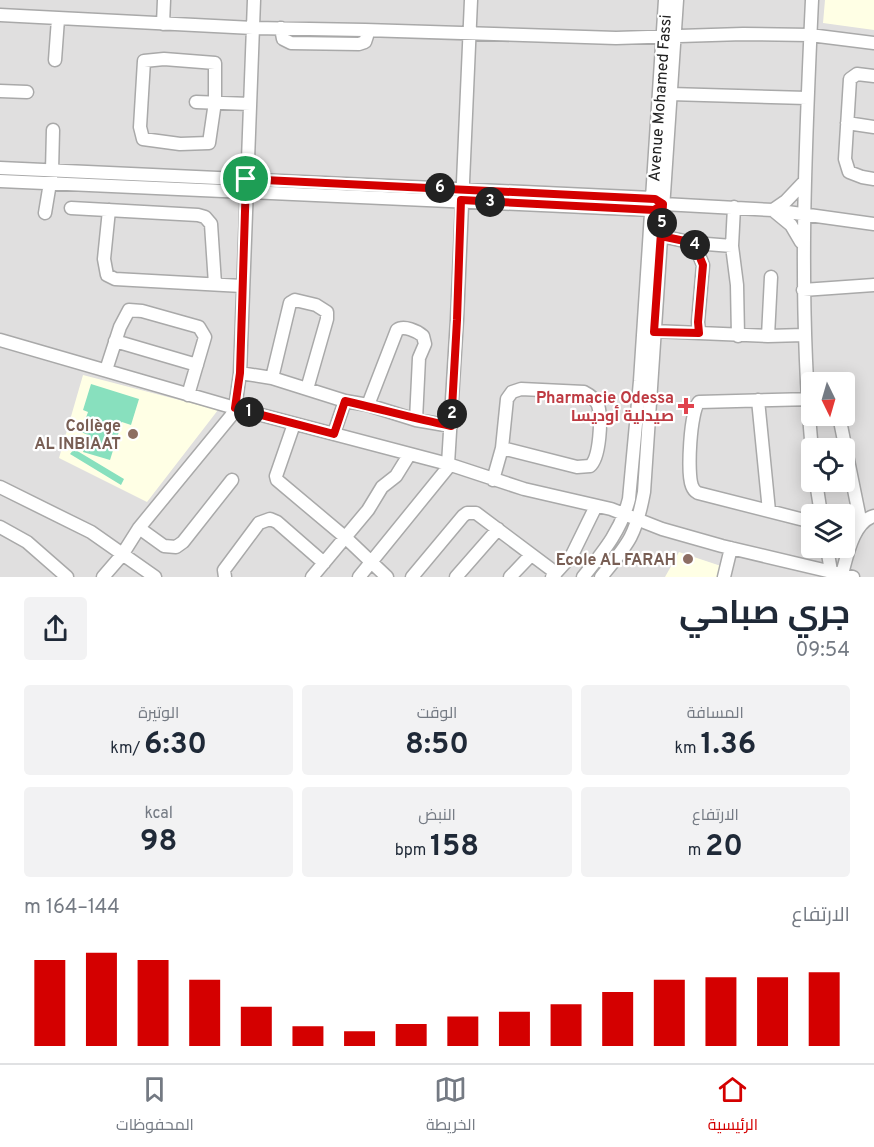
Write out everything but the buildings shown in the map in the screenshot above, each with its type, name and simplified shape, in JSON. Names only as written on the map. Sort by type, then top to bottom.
[{"type":"street","points":[[163,24],[165,0]]},
{"type":"street","points":[[103,577],[235,408],[240,373],[245,185],[254,0]]},
{"type":"street","points":[[359,577],[449,465],[471,0]]},
{"type":"street","name":"Avenue Mohamed Fassi","points":[[601,577],[628,544],[639,520],[644,492],[661,236],[656,204],[670,94],[665,0]]},
{"type":"street","name":"Avenue Mohamed Fassi","points":[[583,577],[611,543],[625,515],[629,500],[656,204],[668,37],[677,0]]},
{"type":"street","points":[[807,372],[804,335],[803,214],[812,0]]},
{"type":"street","points":[[0,15],[281,28],[283,39],[287,42],[346,45],[365,42],[367,36],[365,30],[616,38],[743,34],[810,35],[874,43]]},
{"type":"street","points":[[55,60],[58,19]]},
{"type":"street","points":[[164,59],[214,63],[215,102],[209,143],[180,144],[145,140],[140,127],[144,61],[164,59]]},
{"type":"street","points":[[874,76],[857,74],[850,79],[845,159],[847,169],[853,175],[874,179]]},
{"type":"street","points":[[0,91],[27,92]]},
{"type":"street","points":[[670,94],[807,98]]},
{"type":"street","points":[[196,102],[250,104]]},
{"type":"street","points":[[847,123],[874,127]]},
{"type":"street","points":[[45,213],[53,130]]},
{"type":"street","points":[[0,168],[50,177],[734,207],[874,224]]},
{"type":"street","points":[[0,182],[50,177]]},
{"type":"street","points":[[773,210],[786,201],[804,182]]},
{"type":"street","points":[[734,207],[732,246],[737,285],[738,336]]},
{"type":"street","points":[[71,208],[205,217],[211,224],[215,284]]},
{"type":"street","points":[[109,210],[104,259],[107,275],[115,279],[242,286]]},
{"type":"street","points":[[773,210],[791,225],[803,246]]},
{"type":"street","points":[[661,236],[694,243],[732,246]]},
{"type":"street","points":[[694,243],[703,265],[699,333]]},
{"type":"street","points":[[768,336],[771,277]]},
{"type":"street","points":[[803,290],[874,285]]},
{"type":"street","points":[[272,378],[290,303],[295,300],[316,305],[327,312],[327,319],[308,389]]},
{"type":"street","points":[[106,370],[126,312],[129,310],[163,316],[200,327],[205,341],[188,395]]},
{"type":"street","points":[[368,405],[397,330],[400,328],[416,331],[423,336],[425,344],[419,358],[416,420]]},
{"type":"street","points":[[654,332],[738,336],[804,335]]},
{"type":"street","points":[[0,340],[188,395],[449,465],[524,489],[596,506],[662,529],[839,575]]},
{"type":"street","points":[[115,341],[197,364]]},
{"type":"street","points":[[240,373],[272,378],[345,401],[368,405],[416,420],[451,426]]},
{"type":"street","points":[[493,480],[502,448],[507,399],[512,392],[521,389],[584,392],[590,394],[597,403],[600,416],[597,458],[590,466],[577,467],[502,448]]},
{"type":"street","points":[[801,399],[703,401],[697,403],[691,423],[693,488],[702,494],[801,519]]},
{"type":"street","points":[[758,400],[769,511]]},
{"type":"street","points":[[334,434],[345,401]]},
{"type":"street","points":[[294,424],[276,476],[277,480],[346,538],[387,577]]},
{"type":"street","points":[[841,426],[861,524]]},
{"type":"street","points":[[312,577],[368,510],[382,487],[396,476],[408,455]]},
{"type":"street","points":[[139,528],[164,546],[176,547],[183,542],[232,480]]},
{"type":"street","points":[[0,487],[91,532],[155,577]]},
{"type":"street","points":[[412,577],[467,513],[476,513],[554,575],[572,555],[596,506]]},
{"type":"street","points":[[839,575],[861,524],[868,517],[874,516]]},
{"type":"street","points":[[225,577],[224,570],[259,523],[270,519],[324,563]]},
{"type":"street","points":[[0,528],[27,542],[60,575]]},
{"type":"street","points":[[456,577],[498,530]]},
{"type":"street","points":[[724,577],[731,548]]},
{"type":"street","points":[[510,577],[531,555]]},
{"type":"street","points":[[831,558],[839,575]]},
{"type":"shaded area","points":[[0,0],[874,0],[874,577],[0,577]]},
{"type":"shaded area","points":[[825,0],[874,0],[874,30],[823,23]]},
{"type":"shaded area","name":"Collège AL INBIAAT","points":[[83,375],[218,410],[147,502],[59,458]]},
{"type":"shaded area","name":"Ecole AL FARAH","points":[[679,552],[721,566],[717,577],[665,577]]},
{"type":"green space","points":[[91,384],[139,399],[131,425],[122,422],[110,460],[83,452],[88,435],[81,432],[88,412],[83,410]]},
{"type":"green space","points":[[74,449],[124,479],[121,485],[70,454]]},
{"type":"place","name":"Pharmacie Odessa صيدلية أوديسا","points":[[686,406]]},
{"type":"place","name":"Collège AL INBIAAT","points":[[133,434]]},
{"type":"place","name":"Ecole AL FARAH","points":[[688,559]]},
{"type":"route","points":[[246,179],[240,373],[235,408],[334,434],[345,401],[368,405],[416,420],[451,426],[461,200],[654,210],[663,204],[661,236],[694,243],[703,265],[699,333],[654,332],[663,204],[655,199],[246,179]]}]
